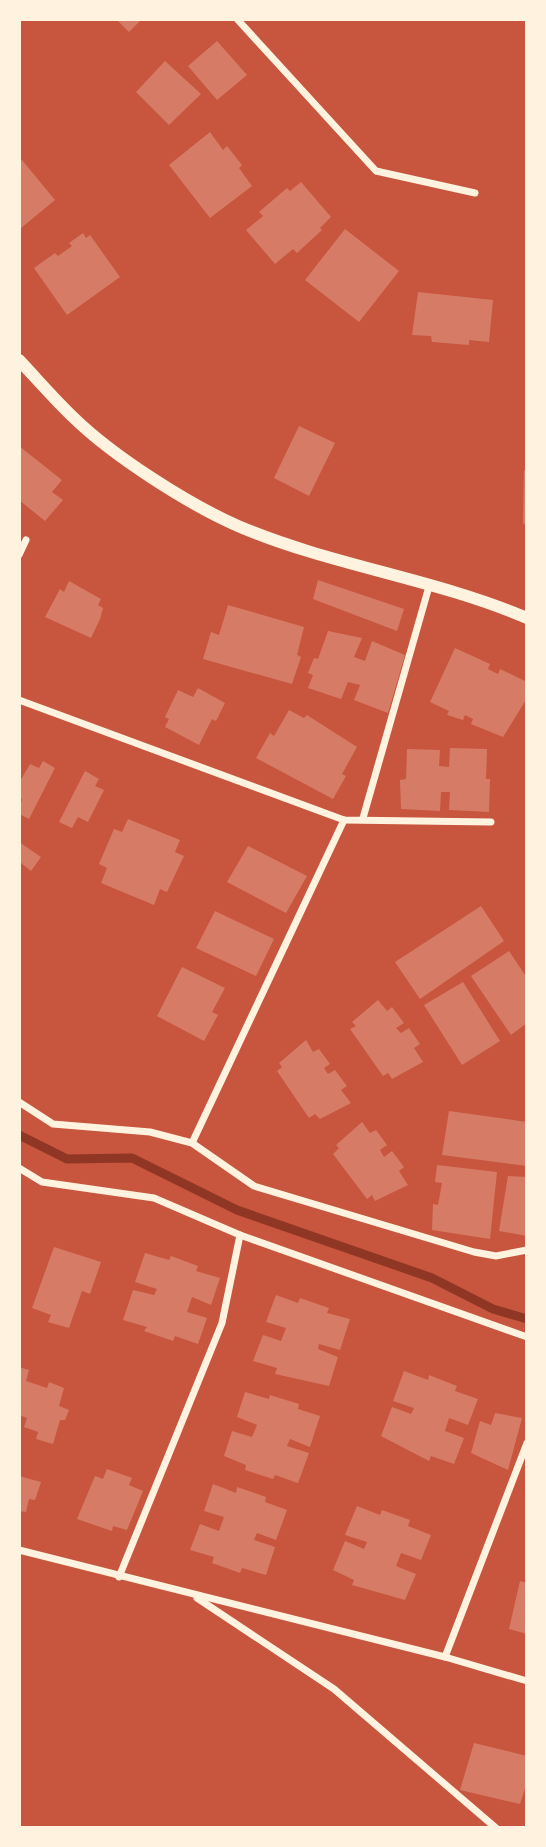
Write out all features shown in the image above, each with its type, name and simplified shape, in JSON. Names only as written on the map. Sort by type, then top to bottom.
[{"type":"street","points":[[237,19],[376,171],[475,193]]},
{"type":"street","points":[[19,360],[76,420],[151,477],[237,526],[344,562],[483,599],[527,618]]},
{"type":"street","points":[[19,555],[26,540]]},
{"type":"street","points":[[363,818],[430,583]]},
{"type":"street","points":[[19,701],[344,820],[363,818],[491,822]]},
{"type":"street","points":[[192,1143],[344,820]]},
{"type":"street","points":[[19,1102],[53,1124],[150,1132],[192,1143],[254,1186],[474,1252],[496,1256],[527,1250]]},
{"type":"street","points":[[19,1168],[42,1182],[154,1198],[240,1235],[527,1337]]},
{"type":"street","points":[[119,1577],[222,1323],[240,1235]]},
{"type":"street","points":[[445,1657],[527,1443]]},
{"type":"street","points":[[19,1550],[445,1657],[527,1681]]},
{"type":"street","points":[[192,1594],[334,1689],[496,1828]]},
{"type":"building","points":[[116,19],[142,19],[129,32]]},
{"type":"building","points":[[217,41],[247,75],[217,100],[188,66]]},
{"type":"building","points":[[165,61],[201,94],[169,125],[136,92]]},
{"type":"building","points":[[210,132],[223,150],[227,146],[242,165],[239,168],[252,186],[210,218],[169,165]]},
{"type":"building","points":[[22,160],[55,200],[21,228],[19,162]]},
{"type":"building","points":[[301,182],[331,217],[320,228],[322,230],[297,253],[293,249],[275,264],[246,230],[263,216],[259,212],[287,188],[290,191]]},
{"type":"building","points":[[345,229],[399,271],[359,322],[305,280]]},
{"type":"building","points":[[83,233],[86,238],[90,235],[120,277],[67,315],[34,268],[55,253],[58,256],[72,246],[69,243]]},
{"type":"building","points":[[418,292],[493,300],[489,342],[469,340],[469,345],[432,342],[431,336],[412,335]]},
{"type":"building","points":[[299,426],[335,443],[309,496],[274,478]]},
{"type":"building","points":[[19,446],[62,480],[52,492],[63,500],[45,521],[19,500]]},
{"type":"building","points":[[524,470],[527,470],[527,523],[523,524]]},
{"type":"building","points":[[318,580],[404,609],[397,631],[313,599]]},
{"type":"building","points":[[69,581],[101,599],[98,605],[103,608],[91,638],[45,617],[60,589],[64,592]]},
{"type":"building","points":[[228,605],[304,627],[297,655],[301,657],[292,684],[203,659],[211,632],[219,635]]},
{"type":"building","points":[[328,631],[362,638],[354,657],[365,661],[372,641],[405,655],[388,713],[354,700],[360,685],[348,682],[341,699],[308,688],[313,675],[308,673],[314,658],[318,659]]},
{"type":"building","points":[[455,648],[490,664],[488,669],[498,674],[500,669],[527,682],[527,698],[503,737],[471,724],[473,719],[465,715],[463,720],[447,715],[449,711],[430,702]]},
{"type":"building","points":[[198,688],[225,703],[216,721],[212,719],[199,745],[165,727],[169,719],[165,717],[178,690],[193,697]]},
{"type":"building","points":[[289,710],[304,718],[307,715],[357,747],[342,774],[346,776],[333,799],[256,758],[270,733],[274,736]]},
{"type":"building","points":[[450,748],[487,749],[489,812],[449,810],[450,792],[441,792],[440,811],[401,809],[400,780],[406,779],[407,749],[440,750],[439,766],[449,767]]},
{"type":"building","points":[[43,761],[55,768],[29,819],[19,814],[22,799],[19,798],[19,783],[30,764],[39,768]]},
{"type":"building","points":[[85,771],[99,779],[95,786],[104,790],[88,822],[78,817],[72,828],[59,822]]},
{"type":"building","points":[[128,819],[180,840],[175,852],[184,856],[167,892],[160,889],[154,905],[101,883],[107,868],[99,864],[114,829],[122,832]]},
{"type":"building","points":[[19,842],[41,857],[31,871],[21,863],[19,865]]},
{"type":"building","points":[[248,846],[307,876],[286,913],[227,882]]},
{"type":"building","points":[[481,906],[504,941],[420,999],[395,962]]},
{"type":"building","points":[[215,911],[274,939],[256,976],[196,948]]},
{"type":"building","points":[[509,951],[527,978],[527,1023],[511,1035],[471,976]]},
{"type":"building","points":[[182,967],[225,988],[212,1012],[218,1015],[204,1041],[157,1016]]},
{"type":"building","points":[[463,982],[500,1041],[462,1065],[424,1005]]},
{"type":"building","points":[[378,1000],[387,1011],[392,1007],[404,1023],[396,1028],[401,1033],[409,1028],[420,1044],[414,1048],[423,1062],[392,1079],[388,1073],[383,1076],[350,1029],[356,1026],[352,1022]]},
{"type":"building","points":[[306,1040],[313,1052],[319,1049],[330,1064],[324,1068],[328,1074],[335,1070],[347,1086],[341,1090],[351,1103],[320,1119],[315,1114],[309,1118],[277,1071],[282,1067],[279,1063]]},
{"type":"building","points":[[449,1111],[527,1122],[527,1166],[442,1155]]},
{"type":"building","points":[[362,1122],[370,1133],[376,1130],[387,1145],[380,1150],[384,1157],[392,1151],[404,1167],[399,1171],[408,1185],[375,1201],[372,1195],[367,1199],[333,1154],[339,1148],[336,1145]]},
{"type":"building","points":[[437,1165],[497,1172],[490,1239],[432,1230],[433,1204],[438,1205],[442,1183],[435,1182]]},
{"type":"building","points":[[508,1176],[527,1177],[527,1236],[499,1231]]},
{"type":"building","points":[[54,1247],[101,1262],[90,1294],[82,1291],[69,1328],[48,1322],[51,1315],[32,1308]]},
{"type":"building","points":[[145,1253],[169,1260],[171,1256],[198,1266],[196,1271],[220,1278],[211,1305],[192,1297],[187,1312],[207,1318],[198,1344],[175,1336],[173,1341],[144,1331],[147,1327],[123,1320],[133,1290],[154,1295],[157,1289],[135,1282]]},
{"type":"building","points":[[276,1295],[298,1303],[300,1298],[329,1308],[327,1313],[350,1319],[340,1350],[319,1344],[318,1349],[338,1357],[329,1386],[275,1374],[277,1368],[253,1361],[263,1335],[281,1341],[286,1328],[266,1322]]},
{"type":"building","points":[[19,1367],[29,1370],[26,1381],[47,1388],[49,1382],[64,1388],[59,1406],[69,1410],[65,1420],[60,1420],[53,1444],[36,1439],[38,1432],[24,1427],[27,1418],[19,1415]]},
{"type":"building","points":[[404,1371],[428,1380],[429,1375],[457,1386],[455,1391],[478,1399],[468,1425],[449,1418],[445,1431],[464,1438],[454,1464],[431,1456],[429,1461],[381,1436],[392,1407],[411,1414],[414,1408],[393,1401]]},
{"type":"building","points":[[245,1392],[269,1399],[270,1395],[299,1404],[298,1409],[320,1416],[310,1447],[290,1439],[287,1446],[309,1453],[298,1483],[275,1475],[273,1479],[245,1470],[246,1465],[224,1456],[232,1431],[252,1437],[257,1425],[237,1417]]},
{"type":"building","points":[[495,1413],[522,1418],[508,1470],[471,1453],[480,1421],[491,1425]]},
{"type":"building","points":[[107,1469],[132,1478],[129,1485],[143,1491],[127,1530],[113,1526],[112,1531],[77,1519],[95,1476],[103,1479]]},
{"type":"building","points":[[19,1476],[41,1482],[35,1500],[29,1499],[26,1512],[19,1511]]},
{"type":"building","points":[[213,1484],[236,1493],[237,1487],[266,1497],[265,1502],[287,1510],[276,1540],[257,1533],[254,1540],[275,1547],[266,1575],[242,1568],[240,1573],[212,1563],[214,1557],[190,1550],[200,1524],[219,1531],[224,1517],[204,1511]]},
{"type":"building","points":[[357,1506],[380,1515],[382,1510],[410,1520],[408,1526],[431,1535],[421,1560],[401,1553],[396,1566],[416,1574],[405,1600],[352,1585],[354,1580],[333,1570],[345,1541],[364,1549],[367,1542],[345,1535]]},
{"type":"building","points":[[520,1581],[527,1583],[527,1634],[509,1629]]},
{"type":"building","points":[[474,1743],[527,1756],[527,1782],[520,1804],[460,1790]]},
{"type":"waterway","points":[[19,1135],[67,1159],[132,1158],[237,1210],[432,1278],[493,1309],[527,1319]]}]
